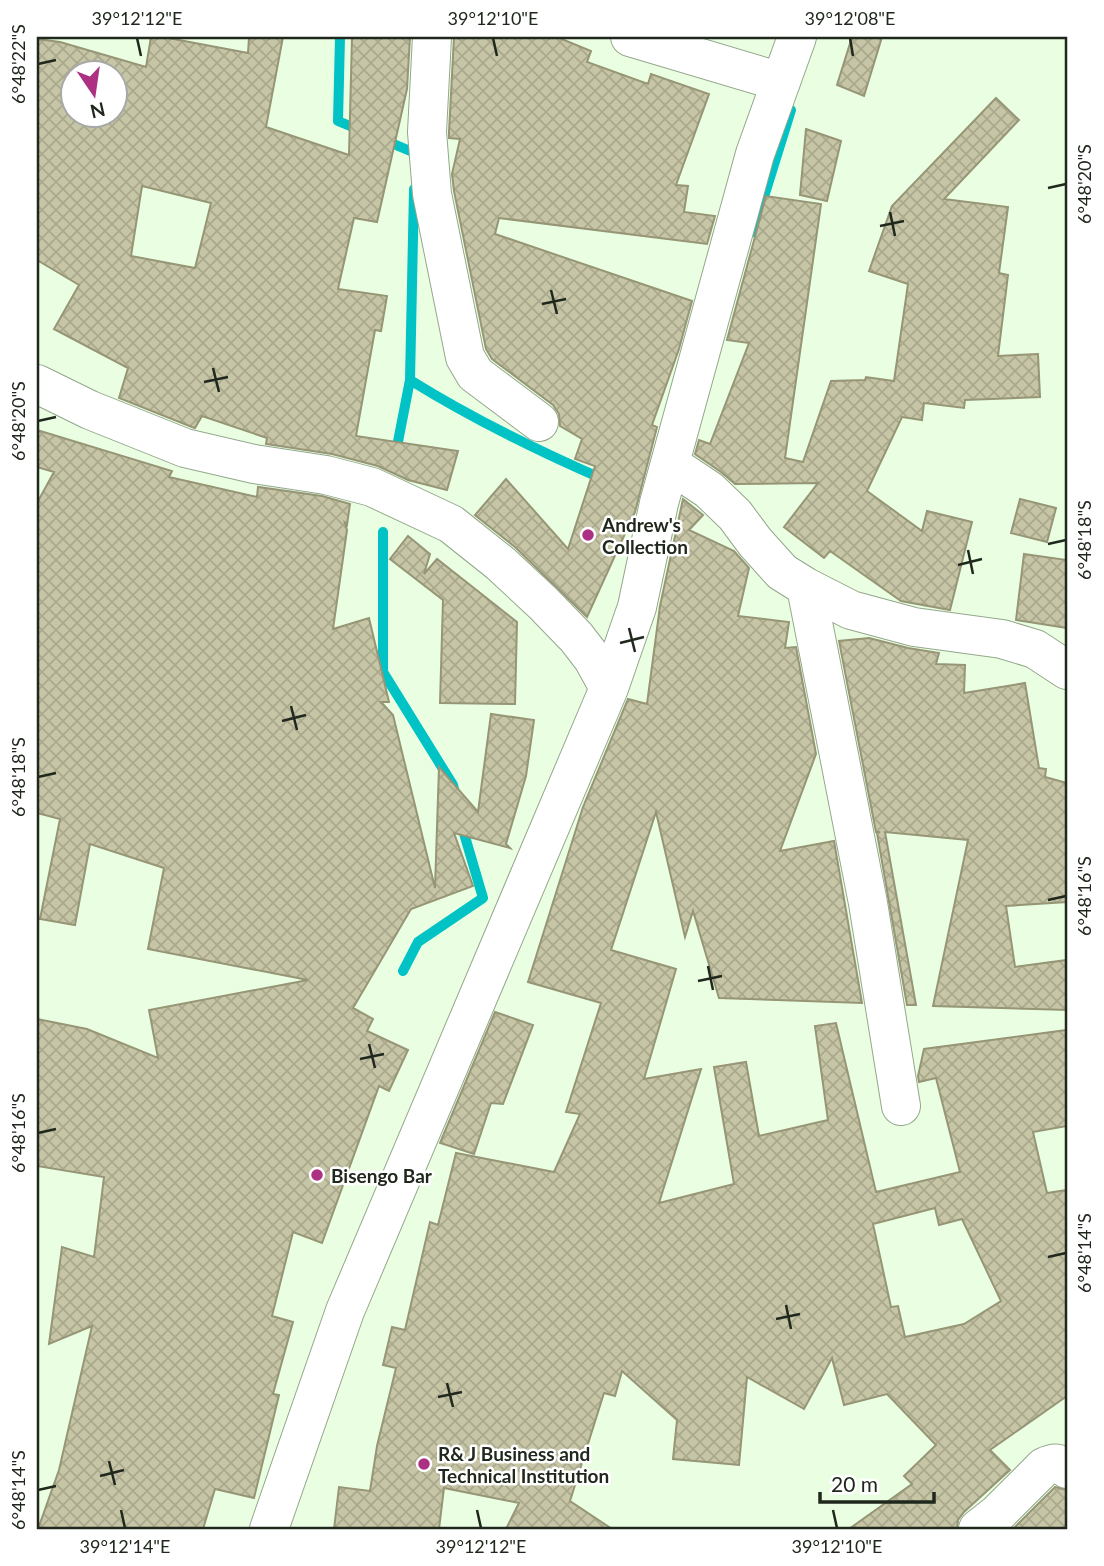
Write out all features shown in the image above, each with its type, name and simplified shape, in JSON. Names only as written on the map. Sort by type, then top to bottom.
[{"type":"street","points":[[432,37],[427,132],[432,194],[466,357],[475,373],[539,422]]},
{"type":"street","points":[[630,37],[781,82]]},
{"type":"street","points":[[269,1529],[345,1311],[609,688],[637,607],[659,503],[755,154],[797,37]]},
{"type":"street","points":[[37,384],[90,410],[185,447],[254,464],[326,475],[372,486],[451,524],[500,563],[560,620],[593,659],[609,688]]},
{"type":"street","points":[[670,464],[709,490],[735,515],[782,572],[806,587],[851,610],[914,627],[1002,639],[1024,645],[1067,670]]},
{"type":"street","points":[[806,587],[868,903],[901,1106]]},
{"type":"street","points":[[978,1529],[1044,1467],[1054,1462],[1067,1469]]},
{"type":"building","points":[[151,37],[248,53],[249,37],[283,37],[266,127],[349,155],[352,37],[410,37],[407,89],[377,222],[354,218],[338,289],[387,296],[381,331],[375,330],[356,436],[458,451],[447,490],[408,480],[378,466],[332,454],[266,444],[267,438],[202,416],[195,428],[119,398],[128,368],[54,329],[79,285],[37,260],[37,39],[60,42],[122,60],[60,60],[60,130],[130,130],[130,62],[146,67]],"holes":[[[142,186],[211,203],[195,268],[131,256]]]},
{"type":"building","points":[[454,37],[557,37],[591,51],[587,62],[648,84],[651,74],[709,94],[676,185],[688,186],[684,212],[715,216],[707,244],[499,218],[495,234],[692,301],[679,349],[652,425],[657,427],[635,512],[587,617],[515,547],[475,515],[506,479],[568,549],[595,466],[575,459],[582,439],[560,426],[559,414],[553,405],[492,359],[486,349],[452,174],[460,139],[449,138]]},
{"type":"building","points":[[852,37],[882,37],[864,96],[837,85]]},
{"type":"building","points":[[996,98],[1019,120],[944,199],[1008,207],[999,273],[1008,275],[998,356],[1038,354],[1040,397],[965,400],[964,408],[924,403],[922,420],[902,417],[867,491],[922,531],[927,511],[972,522],[950,610],[901,601],[830,551],[824,558],[784,527],[818,483],[735,484],[695,454],[699,440],[710,444],[749,343],[727,340],[766,196],[821,204],[785,458],[803,462],[831,381],[865,380],[866,377],[894,381],[908,284],[869,271],[892,206]]},
{"type":"building","points":[[806,129],[841,141],[827,201],[800,195]]},
{"type":"building","points":[[37,430],[172,471],[169,477],[257,497],[258,487],[322,496],[350,504],[347,525],[345,523],[347,530],[333,629],[369,618],[389,702],[381,702],[393,715],[435,888],[439,767],[478,812],[491,714],[534,720],[526,776],[506,844],[510,848],[454,833],[473,886],[411,909],[353,1008],[373,1019],[367,1031],[408,1050],[389,1091],[379,1086],[322,1243],[293,1232],[272,1316],[293,1322],[273,1394],[279,1395],[254,1498],[215,1489],[203,1529],[38,1529],[59,1470],[92,1326],[49,1344],[62,1247],[94,1257],[104,1177],[37,1166],[37,1019],[87,1029],[158,1058],[149,1010],[308,980],[148,949],[164,868],[90,844],[75,925],[40,919],[60,819],[37,813],[37,503],[54,472],[37,467]]},
{"type":"building","points":[[683,499],[703,515],[689,530],[734,551],[749,568],[738,616],[789,622],[785,648],[796,647],[816,754],[780,851],[834,841],[862,1003],[719,998],[693,911],[685,937],[656,812],[611,950],[676,969],[644,1079],[701,1069],[659,1203],[734,1184],[714,1067],[746,1062],[759,1136],[828,1120],[815,1026],[836,1023],[876,1192],[960,1172],[936,1078],[919,1082],[924,1049],[1067,1030],[1067,1126],[1033,1132],[1047,1193],[1067,1190],[1067,1396],[990,1450],[1010,1470],[964,1512],[958,1520],[957,1529],[849,1529],[912,1484],[904,1476],[936,1445],[887,1394],[844,1405],[832,1358],[804,1409],[747,1377],[739,1465],[673,1459],[677,1420],[622,1371],[615,1396],[604,1393],[570,1501],[612,1529],[506,1529],[519,1503],[444,1488],[439,1529],[334,1529],[339,1487],[370,1491],[377,1446],[396,1368],[383,1365],[392,1327],[405,1330],[430,1222],[438,1225],[456,1153],[554,1172],[580,1114],[566,1112],[601,1003],[528,982],[583,807],[628,699],[647,704],[660,606]],"holes":[[[935,1208],[939,1225],[962,1219],[1001,1301],[964,1324],[905,1337],[898,1306],[891,1307],[873,1224]]]},
{"type":"building","points":[[1020,499],[1056,508],[1047,542],[1011,533]]},
{"type":"building","points":[[408,536],[430,554],[424,574],[437,559],[517,622],[515,704],[440,703],[443,600],[390,559]]},
{"type":"building","points":[[1024,554],[1067,560],[1067,628],[1016,620]]},
{"type":"building","points":[[869,638],[939,653],[936,664],[965,665],[964,693],[1025,683],[1039,768],[1046,769],[1045,777],[1067,783],[1067,902],[1006,906],[1015,967],[1067,960],[1067,1010],[933,1006],[968,840],[885,832],[916,1005],[907,1005],[877,833],[880,832],[876,832],[839,641]]},
{"type":"building","points":[[495,1012],[533,1025],[503,1104],[491,1103],[474,1154],[440,1143]]},
{"type":"building","points":[[1055,1487],[1067,1490],[1067,1529],[1013,1529]]},
{"type":"waterway","points":[[340,37],[338,121],[362,131]]},
{"type":"waterway","points":[[753,232],[791,110]]},
{"type":"waterway","points":[[384,140],[415,153],[415,158]]},
{"type":"waterway","points":[[414,189],[410,380],[506,434],[605,480]]},
{"type":"waterway","points":[[395,457],[410,380]]},
{"type":"waterway","points":[[383,532],[383,672],[453,785],[455,793]]},
{"type":"waterway","points":[[403,971],[418,942],[483,898],[461,823]]},
{"type":"place","name":"Andrew's Collection","points":[[588,535]]},
{"type":"place","name":"Bisengo Bar","points":[[317,1175]]},
{"type":"place","name":"R& J Business and Technical Institution","points":[[424,1464]]}]
